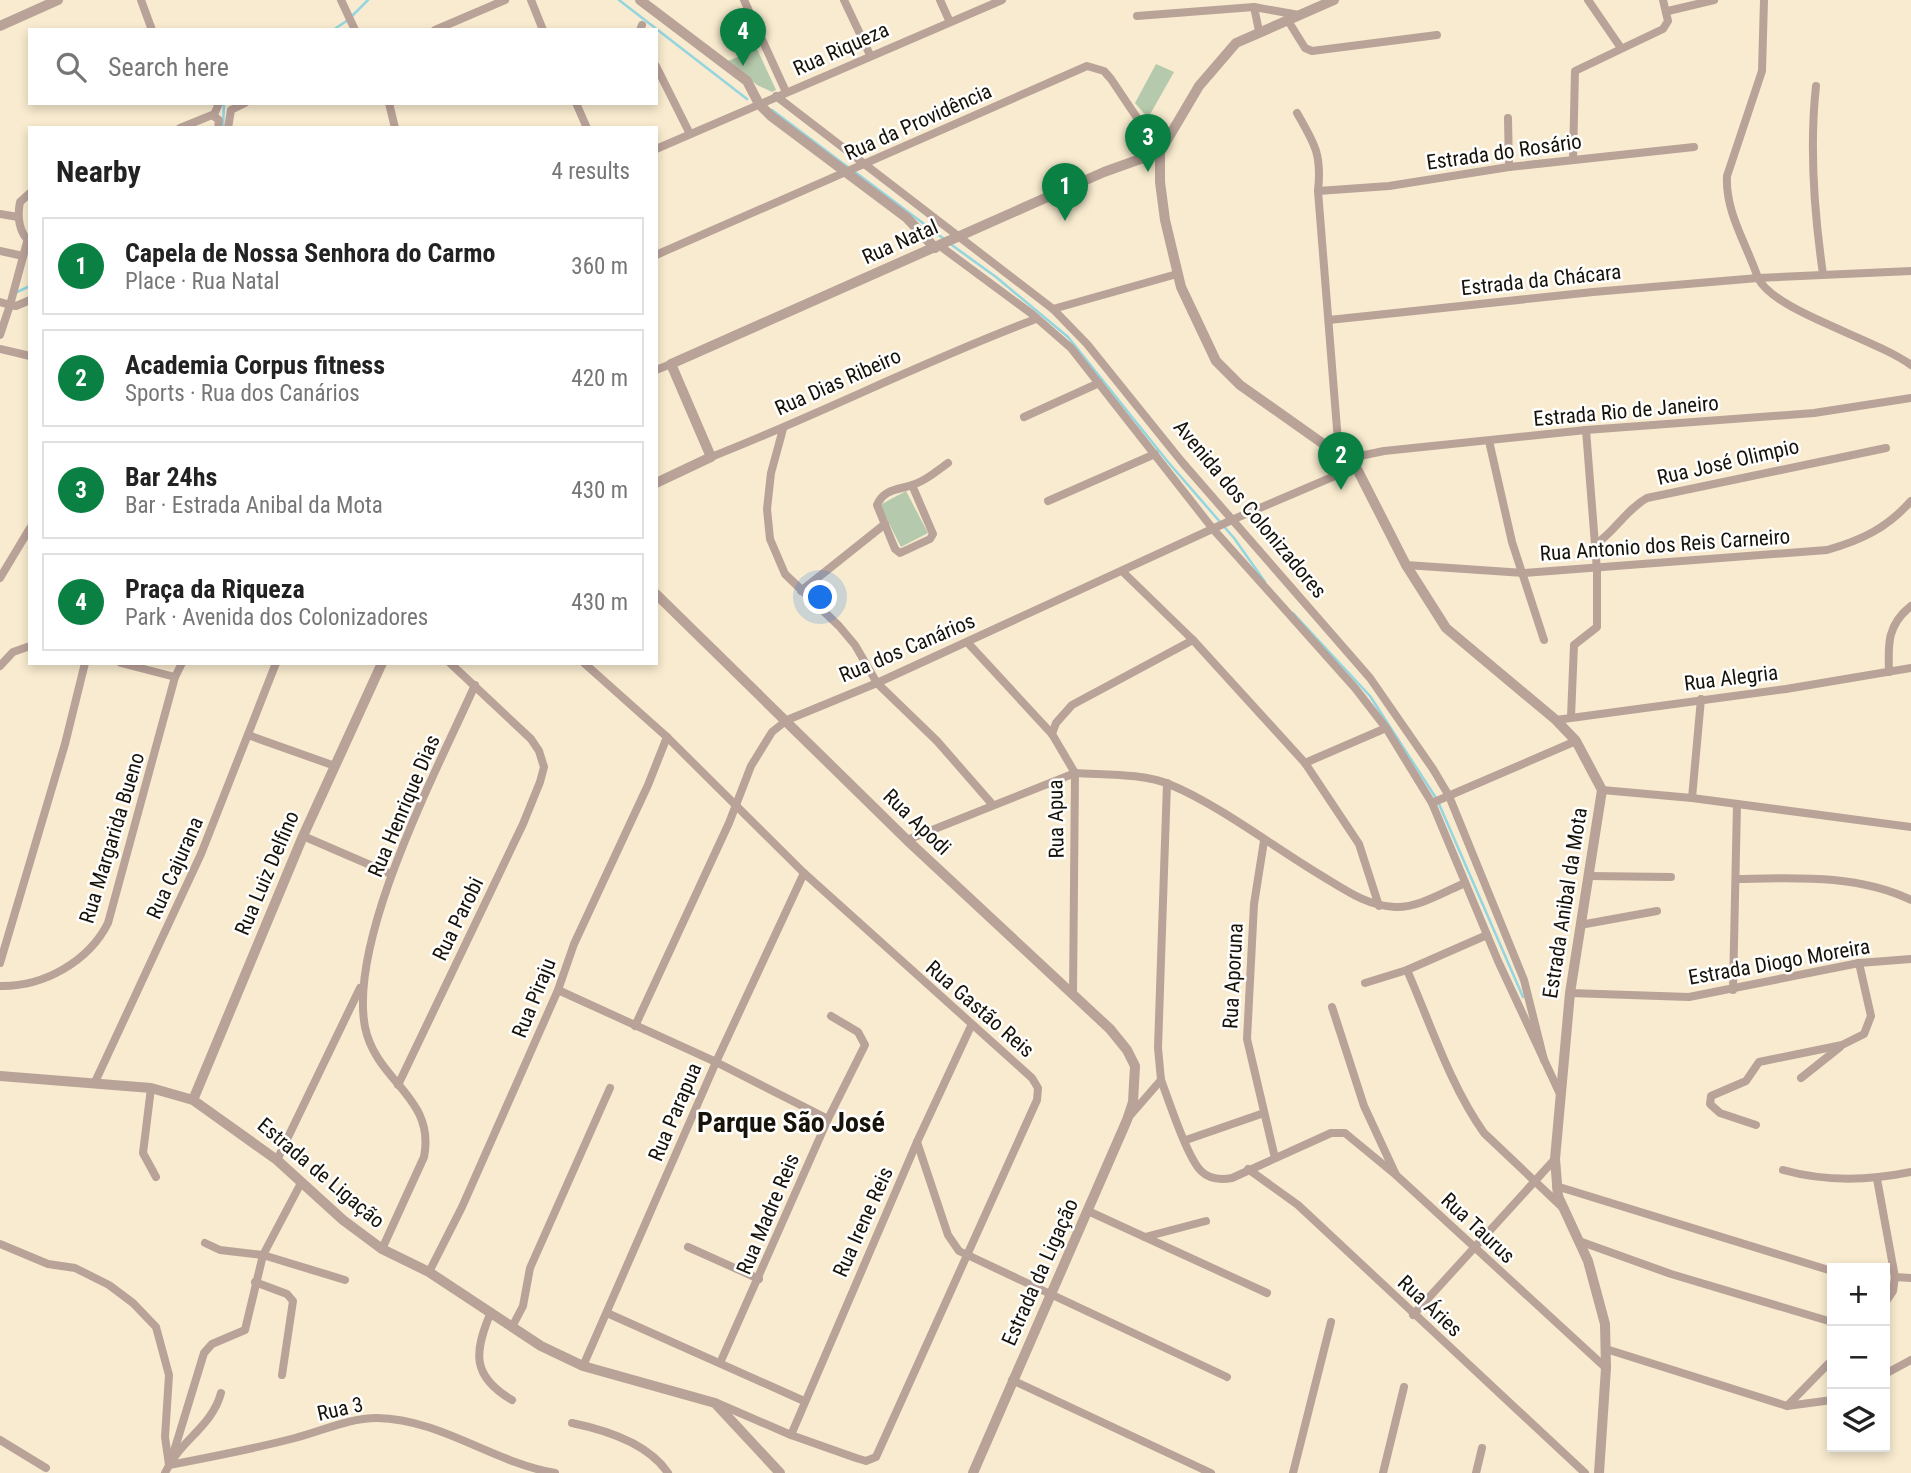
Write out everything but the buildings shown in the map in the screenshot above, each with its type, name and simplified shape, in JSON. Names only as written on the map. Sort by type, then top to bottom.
[{"type":"street","points":[[0,26],[58,0]]},
{"type":"street","points":[[141,0],[151,28]]},
{"type":"street","points":[[446,28],[505,0]]},
{"type":"street","points":[[531,0],[543,28]]},
{"type":"street","name":"Avenida dos Colonizadores","points":[[640,0],[650,11],[747,81],[759,104],[1071,348],[1155,454],[1386,728],[1434,802],[1487,935],[1560,1094]]},
{"type":"street","points":[[744,0],[786,92]]},
{"type":"street","points":[[844,0],[870,55]]},
{"type":"street","points":[[940,0],[950,20]]},
{"type":"street","name":"Rua Riqueza","points":[[658,148],[950,20],[1002,0]]},
{"type":"street","points":[[1191,10],[1194,0]]},
{"type":"street","points":[[1160,152],[1199,86],[1236,43],[1334,0]]},
{"type":"street","points":[[1588,0],[1621,48]]},
{"type":"street","points":[[1573,160],[1575,71],[1663,29],[1668,21],[1668,10],[1663,0]]},
{"type":"street","points":[[1764,0],[1762,71],[1727,176],[1726,190],[1730,209],[1762,287],[1778,301],[1862,337],[1911,365]]},
{"type":"street","points":[[1668,10],[1714,1]]},
{"type":"street","points":[[342,2],[354,28]]},
{"type":"street","points":[[1254,7],[1259,32]]},
{"type":"street","points":[[1137,16],[1254,7],[1299,15]]},
{"type":"street","points":[[1287,19],[1305,48],[1312,51],[1437,35]]},
{"type":"street","name":"Rua da Providência","points":[[658,254],[1087,66],[1104,71],[1111,79],[1160,152]]},
{"type":"street","points":[[658,70],[690,134]]},
{"type":"street","points":[[1816,86],[1813,172],[1815,218],[1823,274]]},
{"type":"street","name":"Avenida dos Colonizadores","points":[[776,96],[956,238],[1053,309],[1087,344],[1182,462],[1300,601],[1370,678],[1447,797],[1524,980],[1545,1060]]},
{"type":"street","points":[[185,126],[214,115],[218,105]]},
{"type":"street","points":[[228,126],[231,110],[241,105]]},
{"type":"street","points":[[389,105],[396,126]]},
{"type":"street","points":[[577,105],[586,126]]},
{"type":"street","points":[[1297,113],[1318,151],[1318,191],[1342,456]]},
{"type":"street","points":[[214,115],[219,120],[218,126]]},
{"type":"street","points":[[1508,118],[1509,167]]},
{"type":"street","name":"Estrada do Rosário","points":[[1318,191],[1389,186],[1509,167],[1694,147]]},
{"type":"street","name":"Rua Natal","points":[[658,369],[1104,172],[1160,152]]},
{"type":"street","name":"Estrada Anibal da Mota","points":[[1160,152],[1160,182],[1177,274],[1212,354],[1227,374],[1356,467],[1406,565],[1446,628],[1556,720],[1576,741],[1602,790],[1570,993],[1555,1159],[1556,1186],[1563,1208],[1579,1241],[1603,1308],[1606,1368],[1599,1473]]},
{"type":"street","points":[[0,335],[7,301],[28,242],[18,217],[20,202],[28,196]]},
{"type":"street","points":[[0,214],[18,217]]},
{"type":"street","points":[[0,251],[23,256]]},
{"type":"street","points":[[1758,278],[1911,271]]},
{"type":"street","points":[[1053,309],[1177,274]]},
{"type":"street","name":"Estrada da Chácara","points":[[1329,320],[1593,292],[1758,278]]},
{"type":"street","points":[[7,301],[16,306],[28,301]]},
{"type":"street","name":"Rua Dias Ribeiro","points":[[658,482],[711,457],[783,429],[966,345],[1036,318]]},
{"type":"street","points":[[0,349],[28,355]]},
{"type":"street","points":[[671,364],[711,457]]},
{"type":"street","points":[[1024,417],[1099,383]]},
{"type":"street","name":"Estrada Rio de Janeiro","points":[[1342,456],[1586,430],[1814,413],[1911,398]]},
{"type":"street","points":[[783,429],[771,473],[768,525],[779,564],[801,591],[855,645],[877,683],[937,741],[992,803]]},
{"type":"street","points":[[1571,717],[1574,645],[1597,627],[1597,570],[1586,430]]},
{"type":"street","points":[[1489,441],[1506,517],[1544,640]]},
{"type":"street","name":"Rua José Olimpio","points":[[1595,544],[1613,532],[1636,504],[1647,498],[1886,448]]},
{"type":"street","points":[[1048,501],[1155,454]]},
{"type":"street","points":[[912,485],[931,528],[930,538],[900,553],[895,549],[877,505],[879,500],[894,489],[912,485],[948,463]]},
{"type":"street","name":"Rua dos Canários","points":[[635,1026],[763,744],[787,720],[877,683],[1216,527],[1356,467]]},
{"type":"street","name":"Rua Antonio dos Reis Carneiro","points":[[1406,565],[1524,573],[1597,570],[1828,550],[1863,540],[1886,525],[1911,500]]},
{"type":"street","points":[[801,591],[885,524]]},
{"type":"street","points":[[0,578],[28,531]]},
{"type":"street","points":[[1122,571],[1193,640],[1305,763],[1359,844],[1372,875],[1379,906]]},
{"type":"street","name":"Rua Apodi","points":[[658,596],[906,840],[1073,993],[1127,1050],[1135,1066],[1136,1084]]},
{"type":"street","points":[[1889,672],[1889,634],[1898,619],[1911,606]]},
{"type":"street","points":[[1052,734],[1063,713],[1072,705],[1193,640]]},
{"type":"street","name":"Rua Apua","points":[[967,642],[1052,734],[1075,773],[1073,993]]},
{"type":"street","points":[[0,666],[13,652],[28,647]]},
{"type":"street","points":[[0,963],[65,744],[85,665]]},
{"type":"street","points":[[129,665],[175,677]]},
{"type":"street","name":"Rua Margarida Bueno","points":[[0,986],[34,981],[68,967],[99,942],[108,923],[175,677],[181,665]]},
{"type":"street","name":"Rua Cajurana","points":[[95,1082],[175,916],[275,665]]},
{"type":"street","name":"Rua Luiz Delfino","points":[[193,1100],[303,835],[381,665]]},
{"type":"street","points":[[452,665],[475,685]]},
{"type":"street","name":"Rua Gastão Reis","points":[[586,665],[667,737],[804,873],[971,1026],[1032,1078],[1039,1095],[883,1446]]},
{"type":"street","name":"Rua Alegria","points":[[1556,720],[1911,668]]},
{"type":"street","name":"Rua Parobi","points":[[398,1085],[523,824],[544,767],[539,751],[531,739],[475,685]]},
{"type":"street","name":"Rua Henrique Dias","points":[[382,1249],[424,1157],[427,1141],[424,1118],[371,1046],[366,1030],[363,979],[391,874],[475,685]]},
{"type":"street","points":[[1692,798],[1701,699]]},
{"type":"street","points":[[1305,763],[1386,728]]},
{"type":"street","points":[[248,735],[335,766]]},
{"type":"street","name":"Rua Piraju","points":[[429,1272],[462,1207],[558,990],[574,944],[648,785],[667,737]]},
{"type":"street","points":[[1434,802],[1576,741]]},
{"type":"street","points":[[906,840],[992,803],[1075,773],[1167,783],[1206,804],[1348,892],[1379,906],[1398,908],[1418,903],[1465,883]]},
{"type":"street","points":[[1167,783],[1158,1048],[1160,1080],[1195,1163],[1209,1177],[1222,1180],[1275,1158],[1264,1113],[1186,1140]]},
{"type":"street","points":[[1602,790],[1692,798],[1911,827]]},
{"type":"street","points":[[1734,990],[1737,804]]},
{"type":"street","points":[[303,835],[391,874]]},
{"type":"street","name":"Rua Aporuna","points":[[1264,841],[1253,916],[1247,1039],[1264,1113]]},
{"type":"street","name":"Rua Parapua","points":[[583,1366],[716,1062],[804,873]]},
{"type":"street","points":[[1588,876],[1671,877]]},
{"type":"street","points":[[1737,879],[1856,882],[1878,885],[1911,900]]},
{"type":"street","points":[[1474,899],[1488,895]]},
{"type":"street","points":[[1580,925],[1657,911]]},
{"type":"street","points":[[1365,983],[1407,970],[1487,935]]},
{"type":"street","name":"Estrada Diogo Moreira","points":[[1570,993],[1667,998],[1734,990],[1859,963],[1911,959]]},
{"type":"street","points":[[1756,1125],[1720,1113],[1710,1104],[1715,1093],[1746,1081],[1759,1062],[1857,1040],[1869,1027],[1867,988],[1859,963]]},
{"type":"street","points":[[1407,970],[1463,1099],[1475,1120],[1484,1133],[1563,1208]]},
{"type":"street","points":[[277,1160],[347,1019],[363,979]]},
{"type":"street","points":[[558,990],[716,1062],[828,1119]]},
{"type":"street","points":[[1332,1007],[1364,1106],[1396,1175]]},
{"type":"street","name":"Rua Madre Reis","points":[[720,1363],[828,1119],[865,1045],[858,1032],[831,1016]]},
{"type":"street","name":"Rua Irene Reis","points":[[791,1435],[917,1142],[971,1026]]},
{"type":"street","points":[[1801,1078],[1842,1045]]},
{"type":"street","name":"Estrada de Ligação","points":[[0,1076],[151,1088],[193,1100],[277,1160],[382,1249],[429,1272],[541,1346],[583,1366],[715,1403],[791,1435],[866,1461],[876,1457],[883,1446]]},
{"type":"street","points":[[1127,1120],[1160,1080]]},
{"type":"street","name":"Estrada da Ligação","points":[[973,1473],[1127,1120],[1136,1084]]},
{"type":"street","points":[[151,1088],[143,1153],[156,1177]]},
{"type":"street","points":[[512,1327],[525,1299],[530,1268],[610,1088]]},
{"type":"street","name":"Rua Taurus","points":[[1275,1158],[1331,1133],[1345,1133],[1396,1175],[1606,1368]]},
{"type":"street","points":[[917,1142],[948,1235],[967,1257],[1227,1377]]},
{"type":"street","points":[[1413,1315],[1555,1159]]},
{"type":"street","name":"Rua Áries","points":[[1248,1169],[1298,1205],[1584,1473]]},
{"type":"street","points":[[1783,1170],[1818,1178],[1877,1179],[1911,1172]]},
{"type":"street","points":[[1877,1179],[1895,1277],[1890,1287]]},
{"type":"street","points":[[168,1466],[207,1348],[241,1333],[246,1326],[263,1255],[301,1183]]},
{"type":"street","points":[[1556,1186],[1827,1269]]},
{"type":"street","points":[[1088,1211],[1267,1293]]},
{"type":"street","points":[[1144,1237],[1206,1221]]},
{"type":"street","points":[[1579,1241],[1671,1274],[1827,1321]]},
{"type":"street","points":[[205,1243],[220,1250],[263,1255],[345,1280]]},
{"type":"street","points":[[0,1244],[48,1264],[75,1268],[108,1285],[133,1303],[156,1328],[169,1375],[165,1437],[168,1466]]},
{"type":"street","points":[[688,1247],[759,1279]]},
{"type":"street","points":[[1895,1277],[1911,1278]]},
{"type":"street","points":[[255,1282],[287,1294],[293,1301],[282,1375]]},
{"type":"street","points":[[491,1312],[482,1333],[478,1360],[491,1384],[512,1400]]},
{"type":"street","points":[[607,1314],[804,1401]]},
{"type":"street","points":[[1293,1473],[1331,1322]]},
{"type":"street","points":[[1606,1349],[1787,1406],[1827,1401]]},
{"type":"street","points":[[1890,1371],[1911,1360]]},
{"type":"street","points":[[1787,1406],[1827,1365]]},
{"type":"street","points":[[1012,1380],[1211,1473]]},
{"type":"street","points":[[1383,1473],[1404,1387]]},
{"type":"street","points":[[168,1466],[215,1414],[221,1393]]},
{"type":"street","points":[[715,1403],[780,1473]]},
{"type":"street","name":"Rua 3","points":[[168,1466],[272,1444],[357,1420],[379,1418],[438,1430],[490,1453],[555,1473]]},
{"type":"street","points":[[572,1423],[627,1441],[655,1458],[668,1473]]},
{"type":"street","points":[[0,1440],[46,1468]]},
{"type":"street","points":[[1476,1473],[1482,1448]]},
{"type":"green space","points":[[757,49],[776,90],[772,92],[757,85],[728,61]]},
{"type":"green space","points":[[1156,64],[1174,72],[1148,118],[1135,103]]},
{"type":"green space","points":[[906,491],[928,533],[901,547],[880,505]]},
{"type":"waterway","points":[[352,16],[368,0]]},
{"type":"waterway","points":[[619,0],[655,28]]},
{"type":"waterway","points":[[336,28],[348,20]]},
{"type":"waterway","points":[[658,30],[747,99]]},
{"type":"waterway","points":[[223,126],[224,105]]},
{"type":"waterway","points":[[772,110],[849,168]]},
{"type":"waterway","points":[[855,172],[944,239]]},
{"type":"waterway","points":[[949,243],[996,277],[1068,337],[1168,462],[1234,538],[1265,582]]},
{"type":"waterway","points":[[17,292],[28,287]]},
{"type":"waterway","points":[[1293,613],[1370,696],[1436,798]]},
{"type":"waterway","points":[[1439,804],[1523,997]]},
{"type":"place","name":"Praça da Riqueza","points":[[743,66]]},
{"type":"place","name":"Bar 24hs","points":[[1148,172]]},
{"type":"place","name":"Capela de Nossa Senhora do Carmo","points":[[1065,221]]},
{"type":"place","name":"Academia Corpus fitness","points":[[1341,490]]},
{"type":"district","name":"Parque São José","points":[[791,1122]]}]
